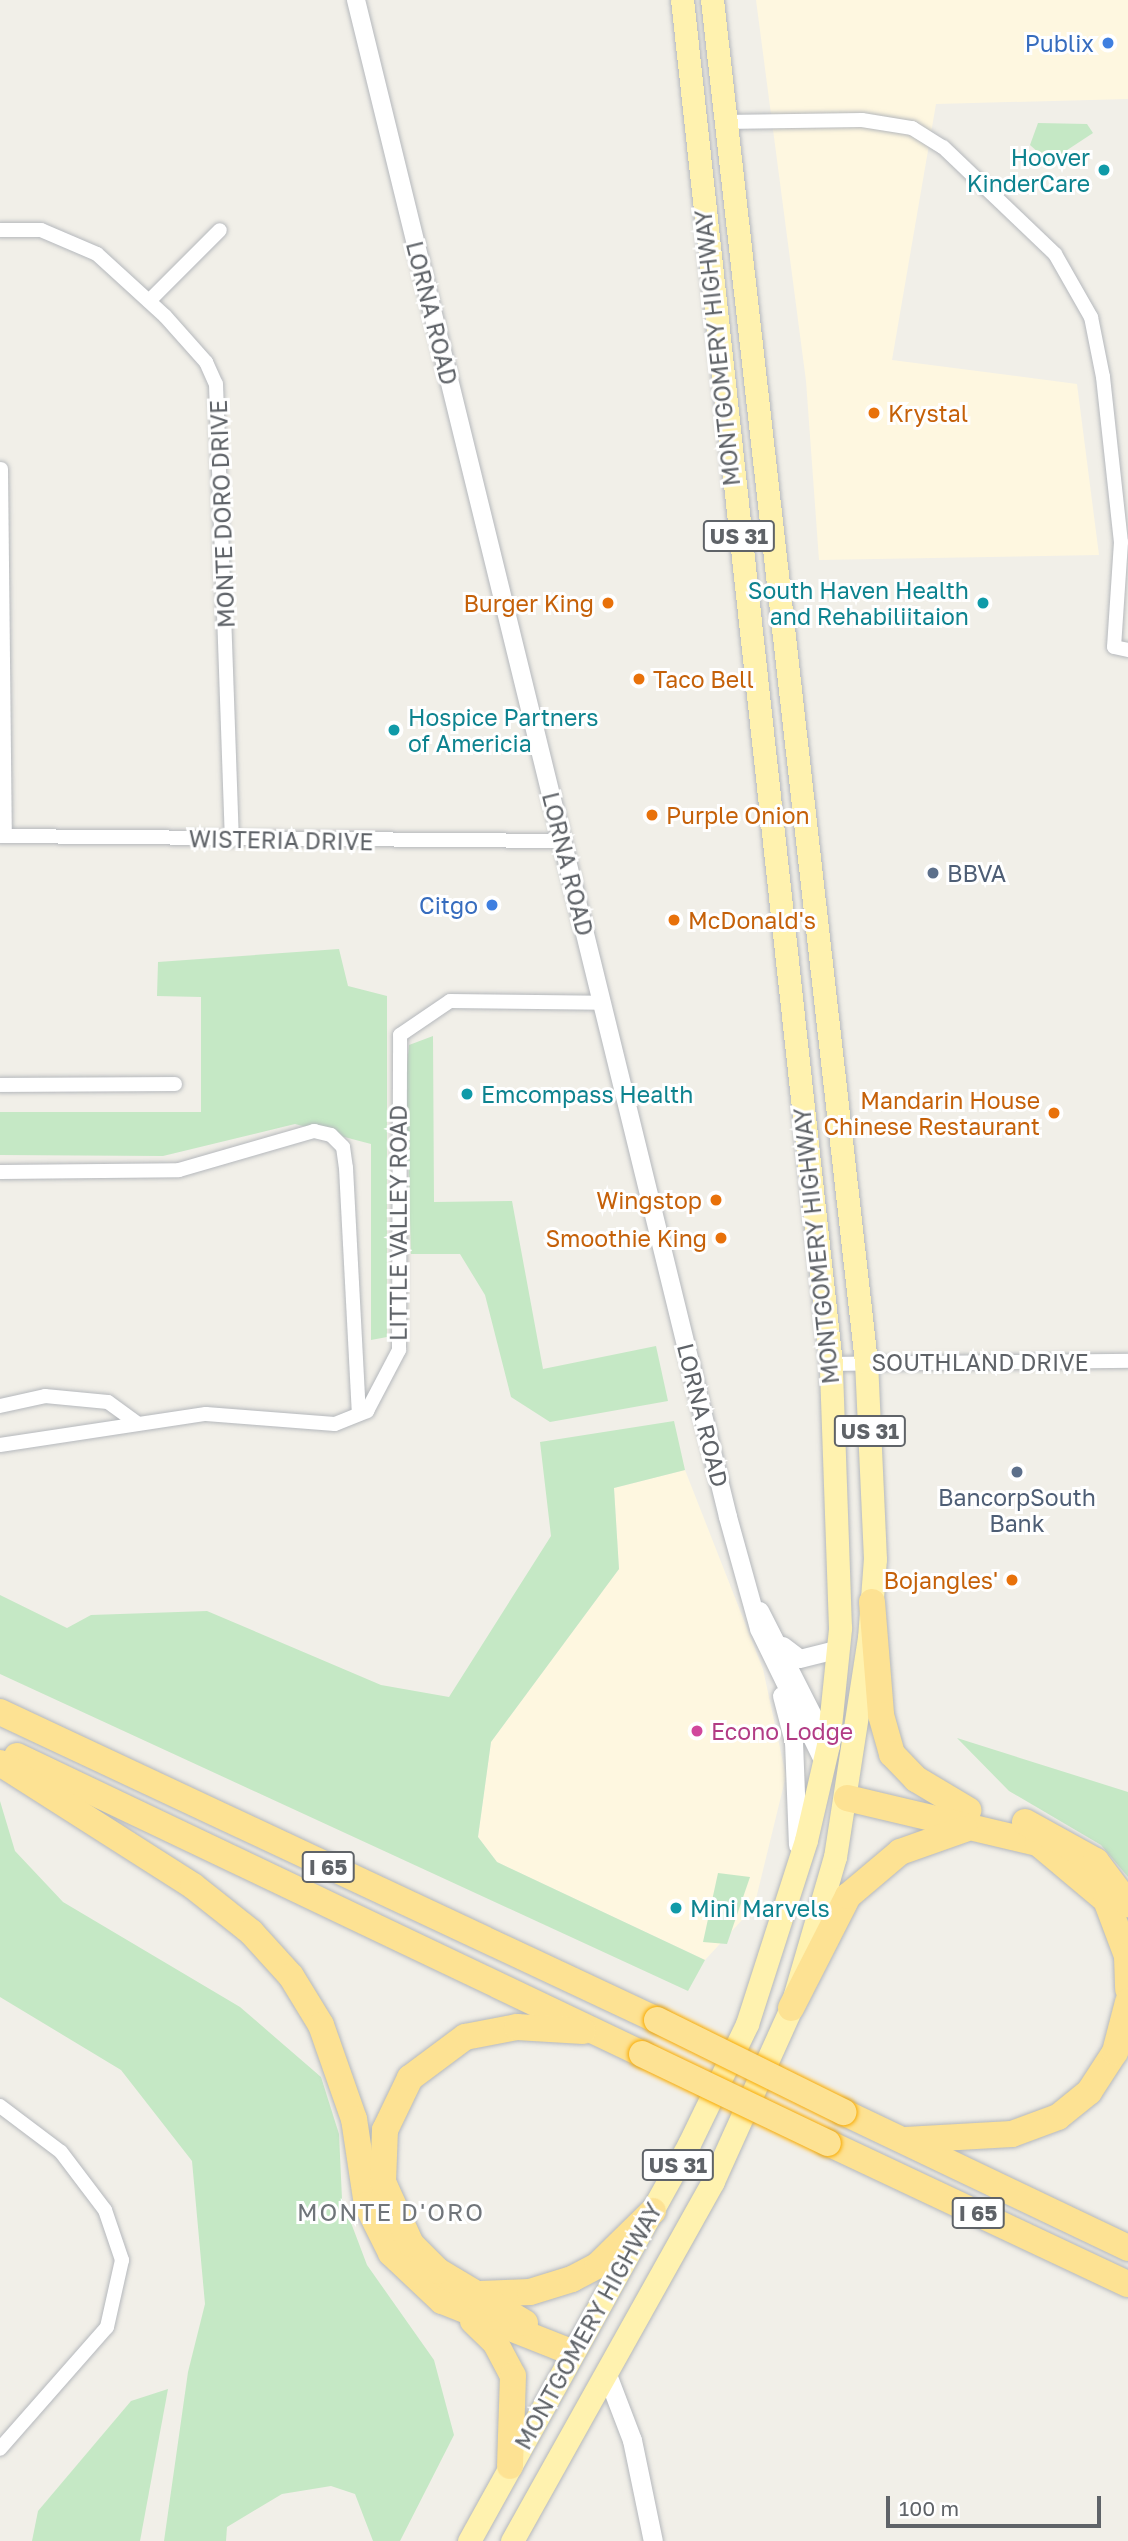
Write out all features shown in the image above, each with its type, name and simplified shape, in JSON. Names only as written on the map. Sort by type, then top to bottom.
[{"type":"highway","points":[[872,1602],[881,1715],[892,1754],[916,1779],[969,1819]]},
{"type":"highway","name":"I 65","points":[[0,1712],[657,2020],[898,2140],[1128,2248]]},
{"type":"highway","name":"I 65","points":[[0,1748],[1128,2284]]},
{"type":"highway","points":[[0,1763],[193,1885],[291,1976],[321,2025],[343,2081],[375,2228],[423,2286],[472,2304],[571,2352]]},
{"type":"highway","points":[[848,1789],[969,1819],[1038,1843],[1076,1870],[1106,1900],[1127,1956],[1128,1989]]},
{"type":"highway","points":[[791,2008],[848,1896],[900,1852],[969,1819],[1035,1825],[1080,1847],[1128,1904]]},
{"type":"highway","points":[[898,2140],[972,2140],[1058,2117],[1088,2092],[1115,2052],[1128,2002]]},
{"type":"highway","points":[[510,2466],[513,2376],[472,2304],[423,2259],[389,2207],[382,2157],[390,2112],[410,2078],[465,2037],[517,2027],[598,2032]]},
{"type":"highway","points":[[472,2304],[530,2292],[572,2279],[598,2265],[653,2211]]},
{"type":"main road","name":"MONTGOMERY HIGHWAY","points":[[469,2541],[571,2352],[653,2211],[747,2024],[799,1871],[826,1753],[836,1650],[841,1520],[831,1364],[682,0]]},
{"type":"main road","name":"MONTGOMERY HIGHWAY","points":[[512,2541],[737,2135],[791,2008],[848,1789],[872,1602],[866,1362],[712,8]]},
{"type":"main road","points":[[826,1753],[848,1789]]},
{"type":"main road","points":[[571,2352],[606,2372],[630,2431],[653,2541]]},
{"type":"street","name":"LORNA ROAD","points":[[356,0],[728,1517],[756,1604],[759,1629],[780,1679],[826,1753]]},
{"type":"street","points":[[682,0],[712,8]]},
{"type":"street","points":[[724,122],[862,120],[912,128],[943,147],[1055,254],[1091,317],[1103,377],[1121,542],[1121,649]]},
{"type":"street","name":"MONTE DORO DRIVE","points":[[0,230],[64,236],[97,254],[149,301],[206,362],[220,404],[232,840]]},
{"type":"street","points":[[149,301],[220,230]]},
{"type":"street","points":[[1,468],[2,836]]},
{"type":"street","name":"WISTERIA DRIVE","points":[[2,836],[562,841]]},
{"type":"street","name":"LITTLE VALLEY ROAD","points":[[359,1414],[388,1380],[399,1350],[400,1034],[450,1001],[603,1003]]},
{"type":"street","points":[[0,1085],[174,1084]]},
{"type":"street","points":[[0,1172],[179,1170],[314,1131],[331,1135],[343,1147],[346,1168],[359,1414],[335,1424],[206,1414],[0,1445]]},
{"type":"street","name":"SOUTHLAND DRIVE","points":[[831,1364],[1128,1362]]},
{"type":"street","points":[[0,1406],[45,1396],[108,1402],[137,1423]]},
{"type":"street","name":"LORNA ROAD","points":[[756,1604],[782,1645],[826,1753]]},
{"type":"street","points":[[782,1645],[800,1659],[836,1650]]},
{"type":"street","points":[[780,1679],[798,1788],[799,1871]]},
{"type":"street","points":[[0,2106],[61,2152],[105,2210],[122,2260],[107,2327],[0,2449]]},
{"type":"shaded area","points":[[756,0],[1128,0],[1128,99],[936,104],[892,360],[1077,384],[1099,555],[819,560],[806,381]]},
{"type":"shaded area","points":[[685,1470],[763,1669],[786,1776],[754,1907],[705,1960],[497,1862],[478,1837],[491,1742],[619,1569],[614,1488]]},
{"type":"green space","points":[[1038,123],[1087,124],[1093,133],[1049,162],[1030,145]]},
{"type":"green space","points":[[339,949],[348,986],[387,996],[387,1337],[371,1340],[371,1144],[295,1124],[163,1156],[0,1155],[0,1112],[201,1112],[201,997],[157,996],[158,962]]},
{"type":"green space","points":[[433,1036],[434,1202],[512,1201],[543,1369],[656,1346],[668,1401],[550,1422],[511,1397],[485,1295],[460,1254],[411,1254],[406,1075],[409,1045]]},
{"type":"green space","points":[[674,1421],[685,1470],[614,1488],[619,1569],[491,1742],[478,1837],[497,1862],[705,1960],[688,1991],[0,1674],[0,1595],[67,1628],[91,1615],[207,1611],[381,1685],[449,1697],[551,1536],[540,1442]]},
{"type":"green space","points":[[957,1738],[1128,1792],[1128,1877],[1101,1845],[1009,1791]]},
{"type":"green space","points":[[0,1801],[15,1851],[63,1902],[240,2007],[321,2077],[339,2134],[342,2199],[367,2265],[434,2360],[454,2435],[400,2541],[373,2541],[355,2494],[331,2486],[282,2494],[227,2527],[226,2541],[164,2541],[188,2372],[205,2304],[192,2161],[121,2070],[0,1997]]},
{"type":"green space","points":[[718,1873],[750,1877],[727,1944],[703,1942]]},
{"type":"green space","points":[[168,2389],[140,2541],[32,2541],[38,2511],[131,2401]]},
{"type":"place","name":"Publix","points":[[1108,43]]},
{"type":"place","name":"Hoover KinderCare","points":[[1104,170]]},
{"type":"place","name":"Krystal","points":[[874,413]]},
{"type":"place","name":"Burger King","points":[[608,603]]},
{"type":"place","name":"South Haven Health and Rehabiliitaion","points":[[983,603]]},
{"type":"place","name":"Taco Bell","points":[[639,679]]},
{"type":"place","name":"Hospice Partners of Americia","points":[[394,730]]},
{"type":"place","name":"Purple Onion","points":[[652,815]]},
{"type":"place","name":"BBVA","points":[[933,873]]},
{"type":"place","name":"Citgo","points":[[492,905]]},
{"type":"place","name":"McDonald's","points":[[674,920]]},
{"type":"place","name":"Emcompass Health","points":[[467,1094]]},
{"type":"place","name":"Mandarin House Chinese Restaurant","points":[[1054,1113]]},
{"type":"place","name":"Wingstop","points":[[716,1200]]},
{"type":"place","name":"Smoothie King","points":[[721,1238]]},
{"type":"place","name":"BancorpSouth Bank","points":[[1017,1472]]},
{"type":"place","name":"Bojangles'","points":[[1012,1580]]},
{"type":"place","name":"Econo Lodge","points":[[697,1731]]},
{"type":"place","name":"Mini Marvels","points":[[676,1908]]},
{"type":"district","name":"MONTE D'ORO","points":[[391,2212]]}]
